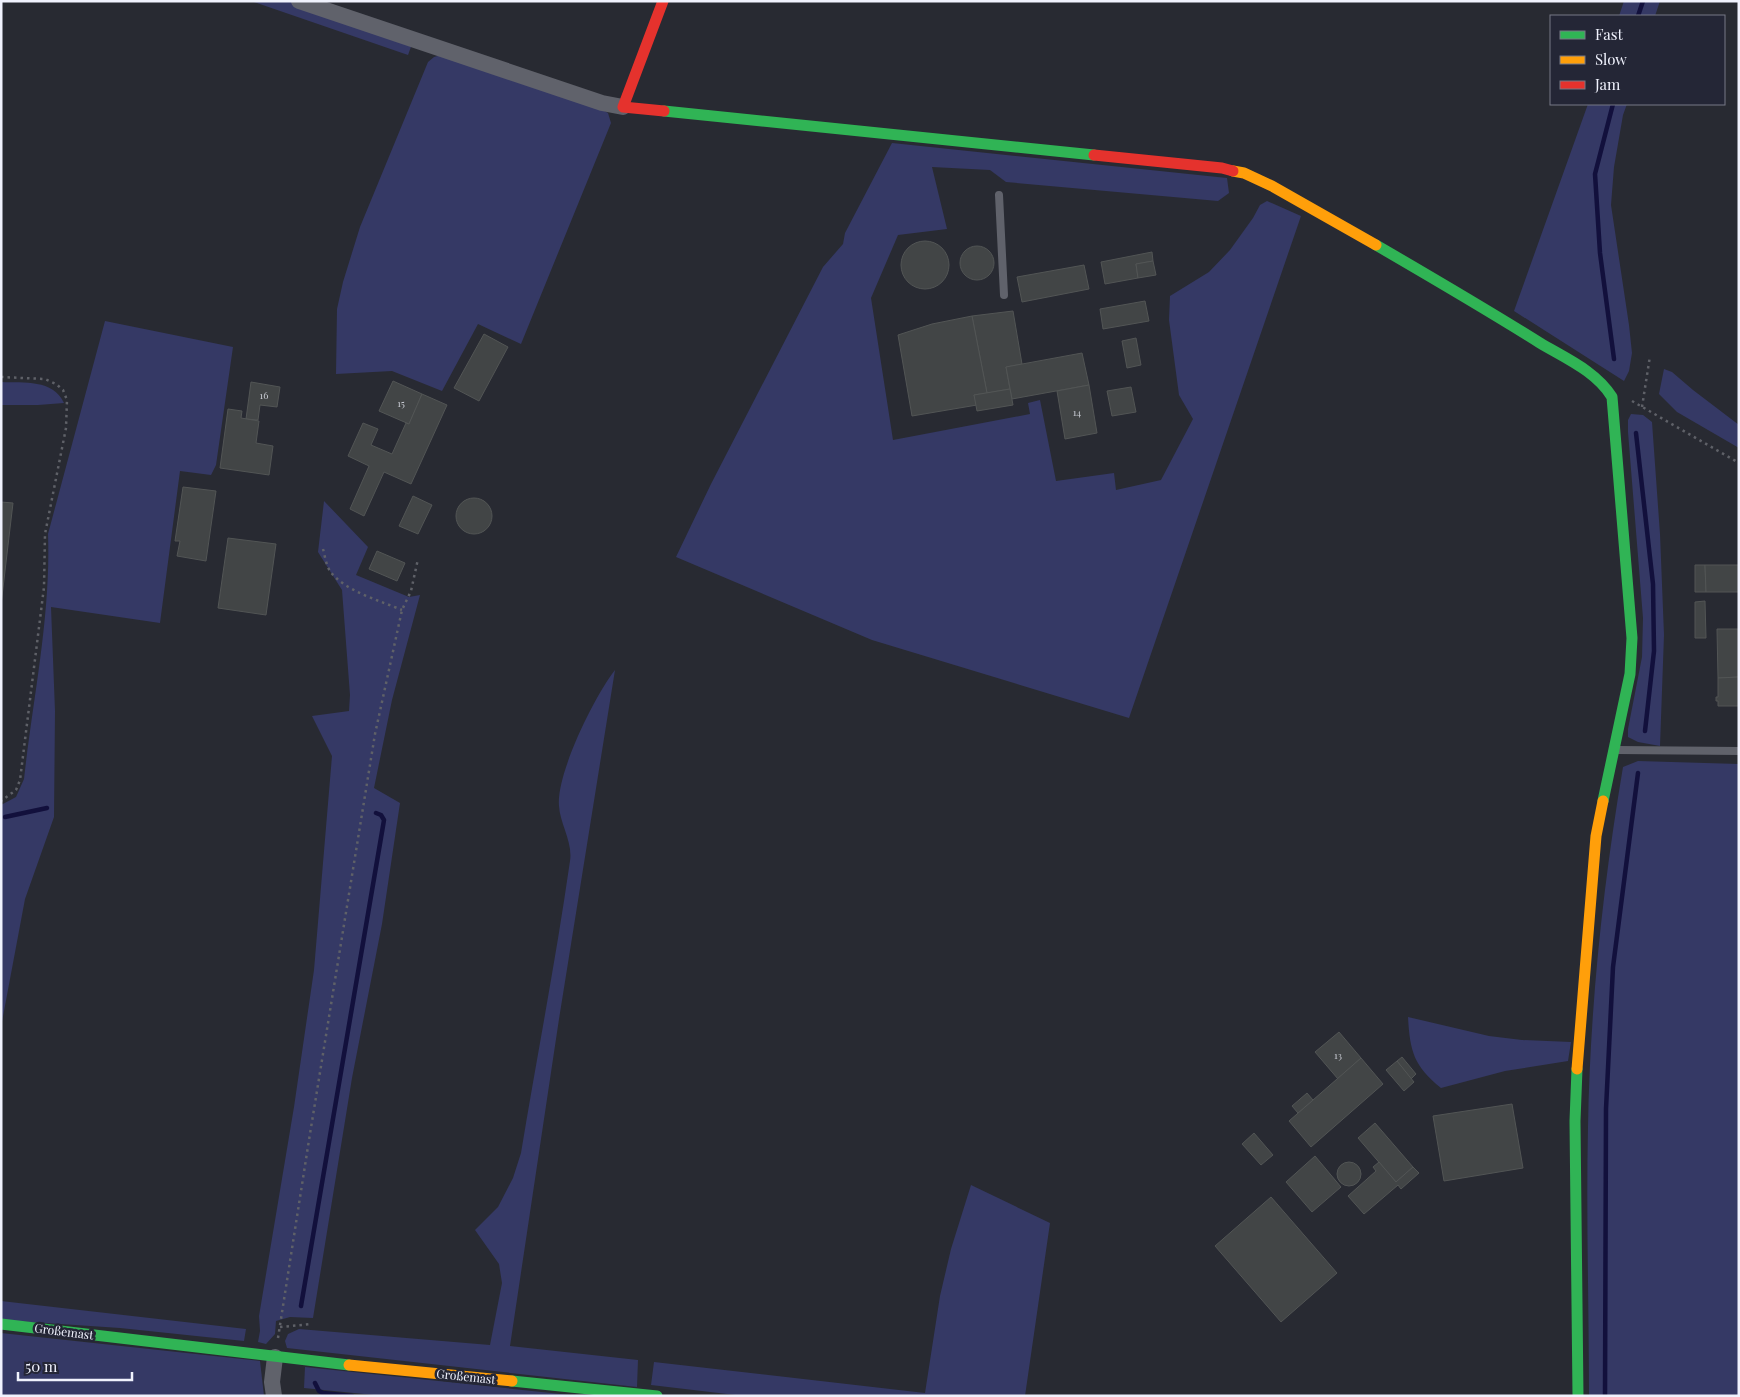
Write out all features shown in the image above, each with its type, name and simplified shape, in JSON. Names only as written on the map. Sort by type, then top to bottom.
[{"type":"street","points":[[299,1],[602,103],[623,107],[1222,168],[1244,173],[1288,195],[1524,332],[1597,379],[1608,389],[1612,397],[1632,638],[1630,674],[1596,836],[1578,1045],[1575,1121],[1578,1396]]},
{"type":"street","points":[[623,107],[663,1]]},
{"type":"street","name":"Großemast","points":[[1,1324],[275,1357],[657,1396]]},
{"type":"street","points":[[274,1396],[272,1382],[275,1357]]},
{"type":"lane","points":[[999,196],[1004,294]]},
{"type":"lane","points":[[1614,750],[1739,751]]},
{"type":"path","points":[[1642,407],[1650,356]]},
{"type":"path","points":[[1,377],[45,379],[56,384],[63,390],[67,400],[68,411],[61,458],[45,534],[43,595],[20,780],[16,790],[1,801]]},
{"type":"path","points":[[1612,397],[1624,397],[1739,463]]},
{"type":"path","points":[[323,549],[328,570],[339,581],[361,593],[402,610]]},
{"type":"path","points":[[275,1357],[308,1140],[375,734],[402,610],[411,591],[418,558]]},
{"type":"path","points":[[280,1328],[312,1324]]},
{"type":"shaded area","points":[[251,1],[288,1],[412,44],[408,55]]},
{"type":"shaded area","points":[[1624,1],[1660,1],[1655,15],[1619,15]]},
{"type":"shaded area","points":[[441,55],[599,108],[608,113],[611,123],[521,344],[478,324],[442,391],[392,371],[336,374],[337,309],[343,282],[360,227],[428,62],[434,57]]},
{"type":"shaded area","points":[[1588,105],[1627,105],[1623,115],[1614,167],[1611,205],[1632,353],[1629,371],[1624,381],[1514,311]]},
{"type":"shaded area","points":[[892,143],[1227,178],[1229,193],[1218,201],[1006,182],[990,170],[932,167],[947,229],[898,235],[871,298],[893,440],[1030,414],[1028,403],[1040,400],[1056,481],[1114,473],[1116,490],[1161,480],[1193,419],[1179,395],[1169,320],[1170,296],[1209,272],[1230,250],[1260,205],[1267,201],[1301,216],[1129,718],[872,640],[676,557],[711,484],[823,267],[843,244],[845,233]]},
{"type":"shaded area","points":[[105,321],[233,347],[216,465],[211,475],[180,471],[160,623],[51,607],[55,711],[54,817],[25,899],[1,1027],[1,805],[16,797],[24,779],[44,626],[47,595],[48,534]]},
{"type":"shaded area","points":[[1664,369],[1672,372],[1739,425],[1739,448],[1677,412],[1659,394]]},
{"type":"shaded area","points":[[1,382],[45,386],[59,395],[64,403],[1,405]]},
{"type":"shaded area","points":[[1631,414],[1643,415],[1652,422],[1660,534],[1664,635],[1660,746],[1638,742],[1628,737],[1642,657],[1643,618],[1628,432],[1628,420]]},
{"type":"shaded area","points":[[324,501],[368,547],[356,575],[409,597],[420,595],[392,700],[374,788],[400,803],[382,924],[352,1078],[313,1318],[290,1317],[276,1321],[275,1334],[266,1344],[258,1342],[260,1331],[259,1316],[294,1107],[314,970],[332,756],[312,716],[349,711],[350,695],[342,590],[318,552]]},
{"type":"shaded area","points":[[615,670],[559,1019],[510,1346],[638,1360],[637,1387],[287,1348],[285,1341],[288,1334],[299,1329],[490,1345],[502,1283],[499,1264],[475,1230],[498,1207],[513,1178],[521,1153],[570,861],[570,847],[560,813],[560,792],[570,755],[578,735],[597,697]]},
{"type":"shaded area","points":[[1638,761],[1739,764],[1739,1396],[1589,1396],[1587,1161],[1589,1082],[1595,991],[1609,856],[1623,767]]},
{"type":"shaded area","points":[[1408,1017],[1489,1036],[1522,1040],[1571,1042],[1568,1061],[1505,1071],[1441,1088],[1425,1073],[1415,1057],[1410,1040]]},
{"type":"shaded area","points":[[971,1185],[1050,1223],[1025,1396],[744,1396],[651,1385],[654,1362],[925,1393],[940,1296],[951,1249]]},
{"type":"shaded area","points":[[1,1301],[246,1329],[244,1341],[120,1328],[1,1320]]},
{"type":"shaded area","points":[[1,1333],[260,1361],[264,1396],[1,1396]]},
{"type":"shaded area","points":[[305,1367],[580,1396],[384,1396],[304,1388]]},
{"type":"building","points":[[920,241],[930,241],[939,245],[945,251],[948,256],[948,274],[939,285],[930,289],[920,289],[911,285],[905,279],[901,270],[901,260],[905,251],[911,245]]},
{"type":"building","points":[[977,246],[984,247],[989,251],[993,256],[993,270],[989,275],[984,279],[977,280],[970,279],[965,275],[961,270],[960,263],[961,256],[965,251],[970,247]]},
{"type":"building","points":[[1152,252],[1153,261],[1136,264],[1138,278],[1105,284],[1101,262]]},
{"type":"building","points":[[1153,261],[1156,275],[1138,278],[1136,264]]},
{"type":"building","points":[[1084,265],[1089,289],[1022,302],[1017,277]]},
{"type":"building","points":[[1145,301],[1149,321],[1103,329],[1100,309]]},
{"type":"building","points":[[1013,311],[1022,364],[1006,367],[1010,389],[987,393],[972,316]]},
{"type":"building","points":[[972,316],[987,393],[974,395],[977,405],[912,416],[898,335],[932,324]]},
{"type":"building","points":[[484,334],[508,347],[479,401],[454,388]]},
{"type":"building","points":[[1136,338],[1141,365],[1127,368],[1122,341]]},
{"type":"building","points":[[1082,353],[1089,385],[1012,399],[1006,367]]},
{"type":"building","points":[[393,381],[422,394],[409,424],[379,411]]},
{"type":"building","points":[[251,382],[280,387],[277,407],[260,405],[258,420],[246,419]]},
{"type":"building","points":[[1089,385],[1097,433],[1065,439],[1057,391]]},
{"type":"building","points":[[1131,387],[1136,412],[1112,416],[1107,391]]},
{"type":"building","points":[[1010,389],[1013,405],[977,411],[974,395]]},
{"type":"building","points":[[422,394],[447,405],[411,484],[384,472],[364,516],[350,509],[369,466],[348,456],[363,423],[378,429],[371,445],[392,454],[406,423],[409,424]]},
{"type":"building","points":[[228,409],[242,411],[241,418],[259,421],[256,443],[273,446],[269,475],[220,468]]},
{"type":"building","points":[[183,487],[216,491],[206,561],[177,556],[180,541],[175,541]]},
{"type":"building","points":[[413,496],[432,505],[418,534],[399,526]]},
{"type":"building","points":[[474,498],[481,499],[487,503],[491,509],[491,523],[487,529],[481,533],[474,534],[467,533],[461,529],[457,523],[456,516],[457,509],[461,503],[467,499]]},
{"type":"building","points":[[1,502],[13,503],[1,605]]},
{"type":"building","points":[[228,538],[276,544],[266,615],[218,608]]},
{"type":"building","points":[[377,551],[405,563],[397,581],[369,569]]},
{"type":"building","points":[[1695,565],[1705,565],[1706,592],[1695,592]]},
{"type":"building","points":[[1705,565],[1739,565],[1739,592],[1706,592]]},
{"type":"building","points":[[1705,601],[1706,638],[1695,638],[1695,602]]},
{"type":"building","points":[[1717,629],[1739,629],[1739,677],[1718,678]]},
{"type":"building","points":[[1739,677],[1739,706],[1718,706],[1716,697],[1718,697],[1718,678]]},
{"type":"building","points":[[1339,1032],[1361,1058],[1338,1079],[1315,1052]]},
{"type":"building","points":[[1402,1057],[1416,1074],[1411,1079],[1397,1061]]},
{"type":"building","points":[[1361,1058],[1383,1084],[1311,1147],[1289,1121]]},
{"type":"building","points":[[1397,1061],[1414,1082],[1404,1091],[1386,1070]]},
{"type":"building","points":[[1307,1093],[1313,1100],[1298,1113],[1292,1106]]},
{"type":"building","points":[[1512,1104],[1523,1168],[1444,1181],[1433,1116]]},
{"type":"building","points":[[1375,1123],[1413,1167],[1396,1182],[1358,1138]]},
{"type":"building","points":[[1254,1133],[1273,1155],[1261,1165],[1242,1144]]},
{"type":"building","points":[[1315,1156],[1341,1187],[1312,1212],[1286,1182]]},
{"type":"building","points":[[1349,1162],[1357,1166],[1361,1174],[1357,1182],[1349,1186],[1341,1182],[1337,1174],[1341,1166]]},
{"type":"building","points":[[1379,1162],[1396,1182],[1413,1167],[1419,1173],[1401,1189],[1398,1185],[1364,1214],[1348,1196],[1376,1171],[1373,1167]]},
{"type":"building","points":[[1271,1197],[1337,1273],[1281,1322],[1215,1246]]},
{"type":"waterway","points":[[1638,15],[1643,1]]},
{"type":"waterway","points":[[1613,105],[1595,174],[1600,253],[1614,359]]},
{"type":"waterway","points":[[1636,433],[1653,584],[1654,651],[1645,731]]},
{"type":"waterway","points":[[1605,1396],[1606,1109],[1613,967],[1638,773]]},
{"type":"waterway","points":[[5,817],[47,808]]},
{"type":"waterway","points":[[301,1306],[384,820],[381,815],[376,813]]},
{"type":"waterway","points":[[315,1383],[319,1391],[323,1393],[352,1396]]},
{"type":"traffic: fast","points":[[664,111],[1094,155]]},
{"type":"traffic: fast","points":[[1376,245],[1589,372],[1612,397],[1632,638],[1630,674],[1603,801]]},
{"type":"traffic: fast","points":[[1577,1069],[1575,1121],[1578,1396]]},
{"type":"traffic: fast","points":[[1,1324],[349,1365]]},
{"type":"traffic: fast","points":[[512,1381],[657,1396]]},
{"type":"traffic: slow","points":[[1233,171],[1244,173],[1272,186],[1376,245]]},
{"type":"traffic: slow","points":[[1577,1069],[1596,836],[1603,801]]},
{"type":"traffic: slow","points":[[349,1365],[512,1381]]},
{"type":"traffic: jam","points":[[663,1],[623,107],[664,111]]},
{"type":"traffic: jam","points":[[1094,155],[1222,168],[1233,171]]}]
